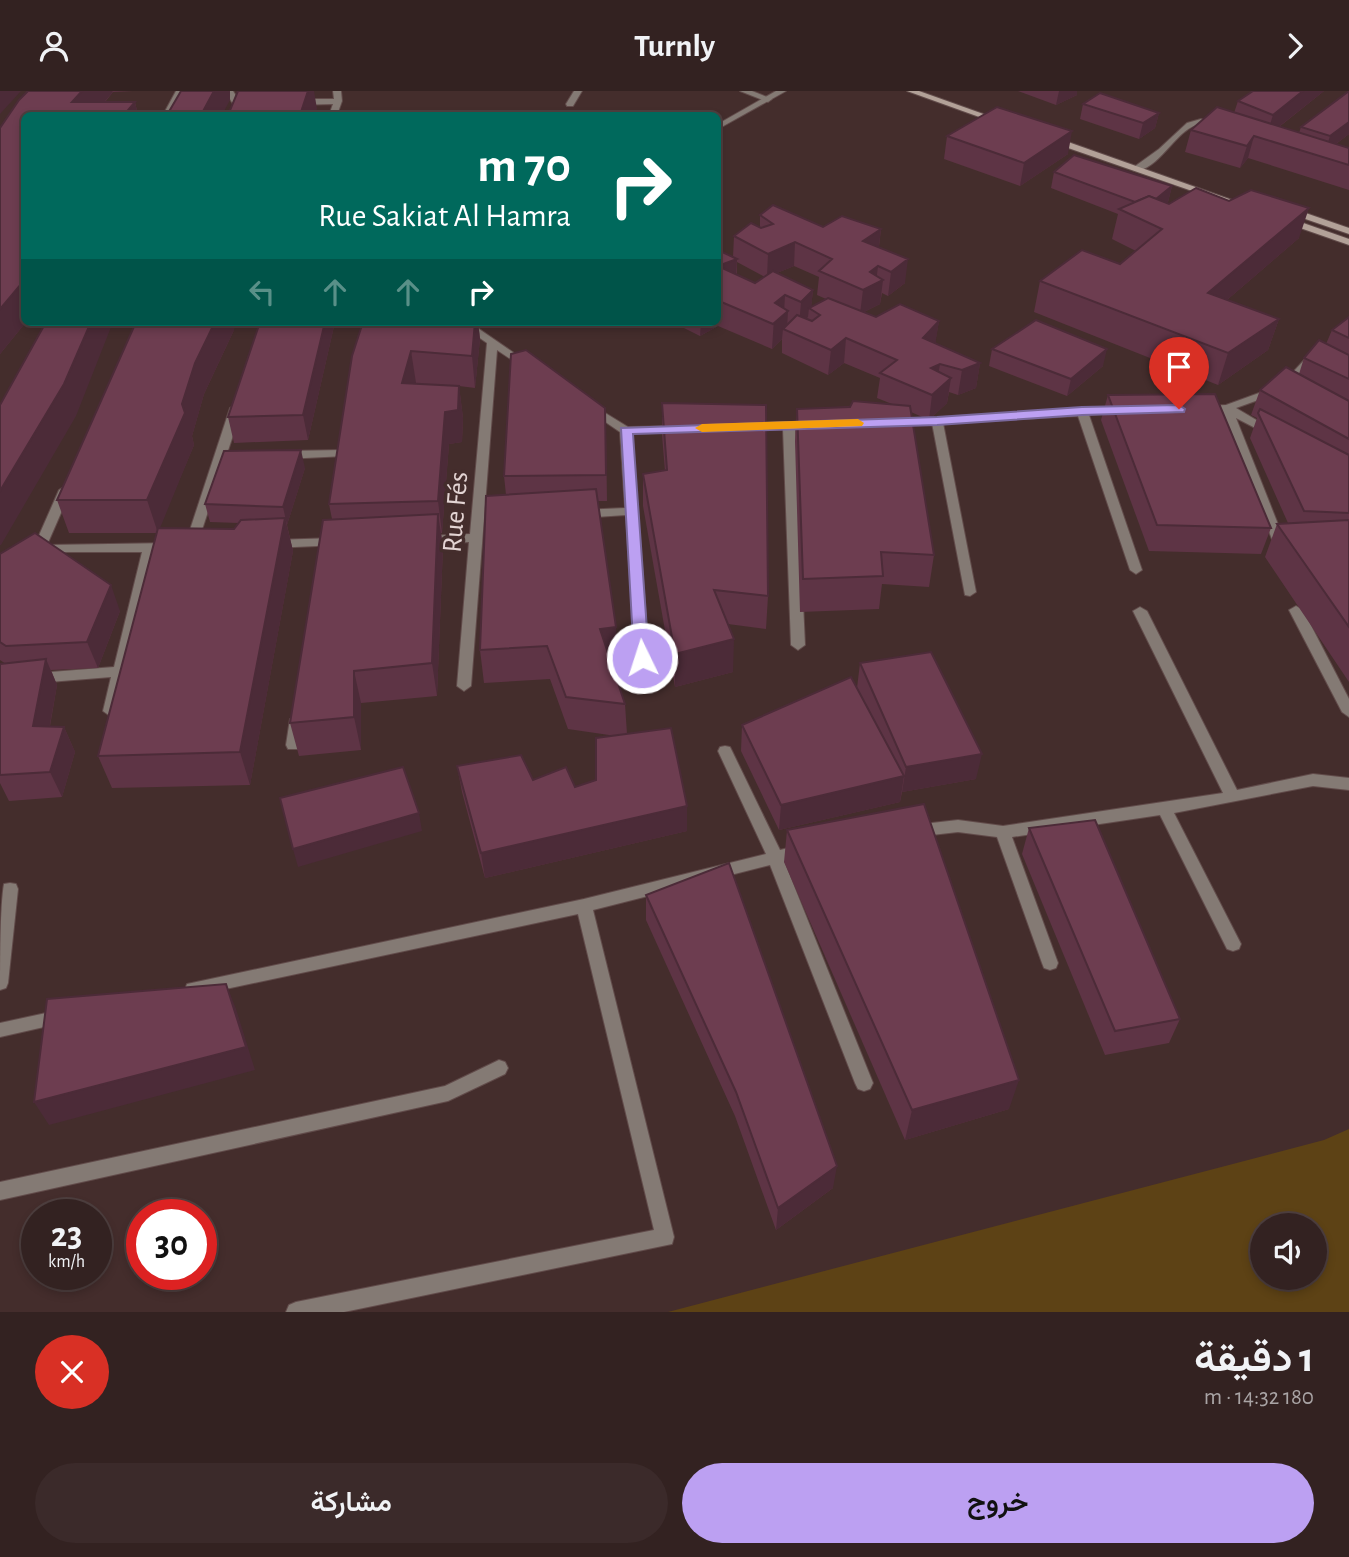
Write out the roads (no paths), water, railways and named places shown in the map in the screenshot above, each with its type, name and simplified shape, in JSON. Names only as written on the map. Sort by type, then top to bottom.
[{"type":"street","points":[[169,112],[180,91]]},
{"type":"street","points":[[229,91],[234,106],[248,102]]},
{"type":"street","points":[[334,112],[338,101],[337,91]]},
{"type":"street","points":[[570,104],[579,91]]},
{"type":"street","points":[[744,91],[768,99]]},
{"type":"street","points":[[721,125],[782,91]]},
{"type":"street","points":[[911,91],[1015,127]]},
{"type":"street","points":[[937,91],[1013,117]]},
{"type":"street","points":[[287,102],[338,101]]},
{"type":"street","points":[[991,119],[1001,113]]},
{"type":"street","points":[[1137,169],[1170,144],[1185,125],[1198,121],[1223,126]]},
{"type":"street","points":[[1050,129],[1251,198]]},
{"type":"street","points":[[1040,136],[1262,212]]},
{"type":"street","points":[[1349,231],[1276,212],[1349,242]]},
{"type":"street","points":[[468,326],[536,371]]},
{"type":"street","name":"Rue Fés","points":[[464,686],[492,342]]},
{"type":"street","points":[[1188,409],[1227,408],[1291,390],[1317,353],[1325,362]]},
{"type":"street","points":[[72,473],[34,552],[197,547],[220,456],[239,399]]},
{"type":"street","points":[[581,401],[626,431],[694,429]]},
{"type":"street","points":[[1227,408],[1276,435]]},
{"type":"street","points":[[1227,408],[1281,547]]},
{"type":"street","points":[[884,422],[1135,410]]},
{"type":"street","points":[[1082,411],[1136,570]]},
{"type":"street","points":[[937,421],[970,592]]},
{"type":"street","points":[[735,427],[830,424]]},
{"type":"street","points":[[789,426],[798,645]]},
{"type":"street","points":[[626,431],[642,658]]},
{"type":"street","points":[[274,455],[342,453]]},
{"type":"street","points":[[220,456],[234,456]]},
{"type":"street","points":[[562,514],[632,511]]},
{"type":"street","points":[[479,518],[493,517]]},
{"type":"street","points":[[408,540],[477,538]]},
{"type":"street","points":[[257,545],[352,542]]},
{"type":"street","points":[[106,729],[149,548]]},
{"type":"street","points":[[1296,610],[1349,712]]},
{"type":"street","points":[[1140,611],[1232,796]]},
{"type":"street","points":[[0,681],[120,671]]},
{"type":"street","points":[[293,745],[299,705]]},
{"type":"street","points":[[725,751],[775,857],[864,1083]]},
{"type":"street","points":[[895,833],[958,826],[1003,832],[1164,809],[1313,779],[1349,784]]},
{"type":"street","points":[[1164,809],[1233,944]]},
{"type":"street","points":[[1003,832],[1050,963]]},
{"type":"street","points":[[174,993],[584,907],[815,848]]},
{"type":"street","points":[[0,983],[10,889]]},
{"type":"street","points":[[296,1312],[665,1237],[584,907]]},
{"type":"street","points":[[0,1030],[80,1013]]},
{"type":"street","points":[[0,1191],[448,1093],[499,1068]]}]
